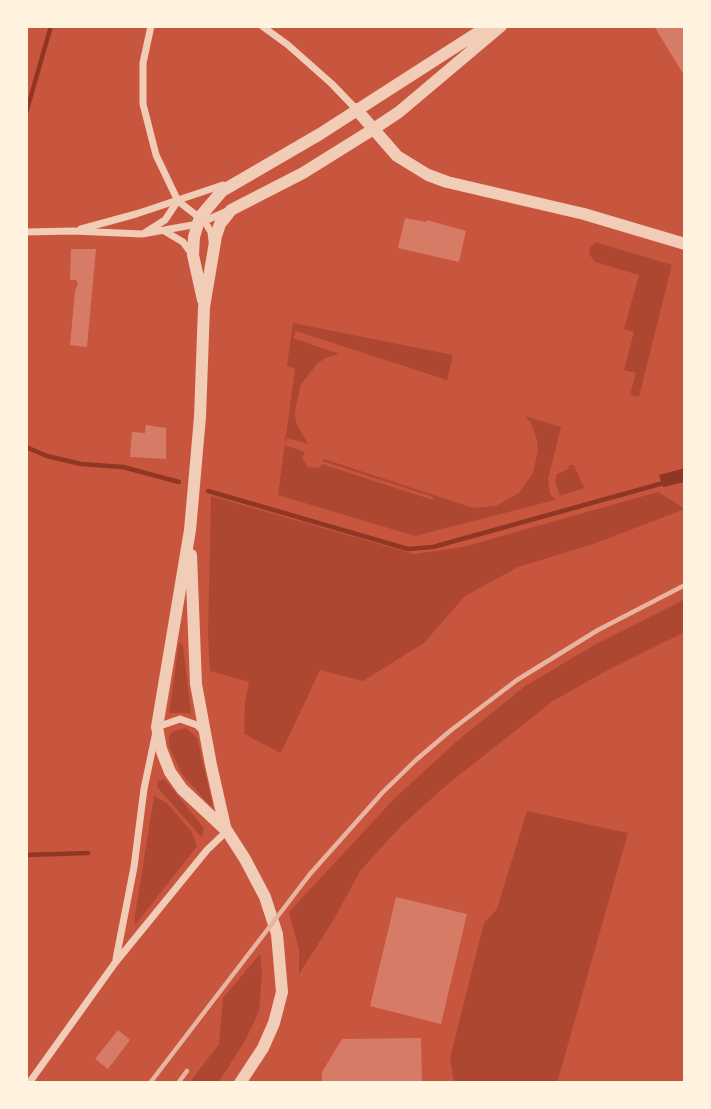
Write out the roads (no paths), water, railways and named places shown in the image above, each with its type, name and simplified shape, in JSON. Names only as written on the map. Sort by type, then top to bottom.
[{"type":"street","points":[[150,26],[143,63],[144,104],[156,155],[178,201],[211,232],[213,250]]},
{"type":"street","points":[[262,26],[332,84],[397,156],[411,166],[447,182],[563,208],[685,244]]},
{"type":"street","points":[[73,231],[234,182],[284,156],[488,26]]},
{"type":"street","points":[[26,232],[142,234],[166,231],[231,209],[303,173],[399,112],[501,26]]},
{"type":"street","points":[[204,307],[193,255],[194,237],[211,202],[234,182]]},
{"type":"street","points":[[142,234],[165,220],[178,201]]},
{"type":"street","points":[[115,963],[134,867],[144,789],[190,530],[200,418],[204,307],[216,236],[220,223],[231,209]]},
{"type":"street","points":[[166,231],[183,242],[193,255]]},
{"type":"street","points":[[190,530],[196,684],[227,831]]},
{"type":"street","points":[[157,727],[180,719],[197,725],[205,733]]},
{"type":"street","points":[[157,727],[160,749],[170,772],[182,789],[227,831],[252,870],[269,906],[277,934],[282,992],[274,1023],[240,1083]]},
{"type":"street","points":[[29,1083],[115,963],[207,850],[227,831]]},
{"type":"waterway","points":[[26,113],[51,26]]},
{"type":"waterway","points":[[26,447],[47,456],[81,464],[123,467],[179,482]]},
{"type":"waterway","points":[[208,491],[408,549],[433,547],[667,482]]},
{"type":"waterway","points":[[26,855],[88,853]]},
{"type":"railway","points":[[150,1083],[310,874],[383,792],[416,760],[517,680],[598,630],[685,585]]},
{"type":"railway","points":[[178,1083],[187,1071]]}]
